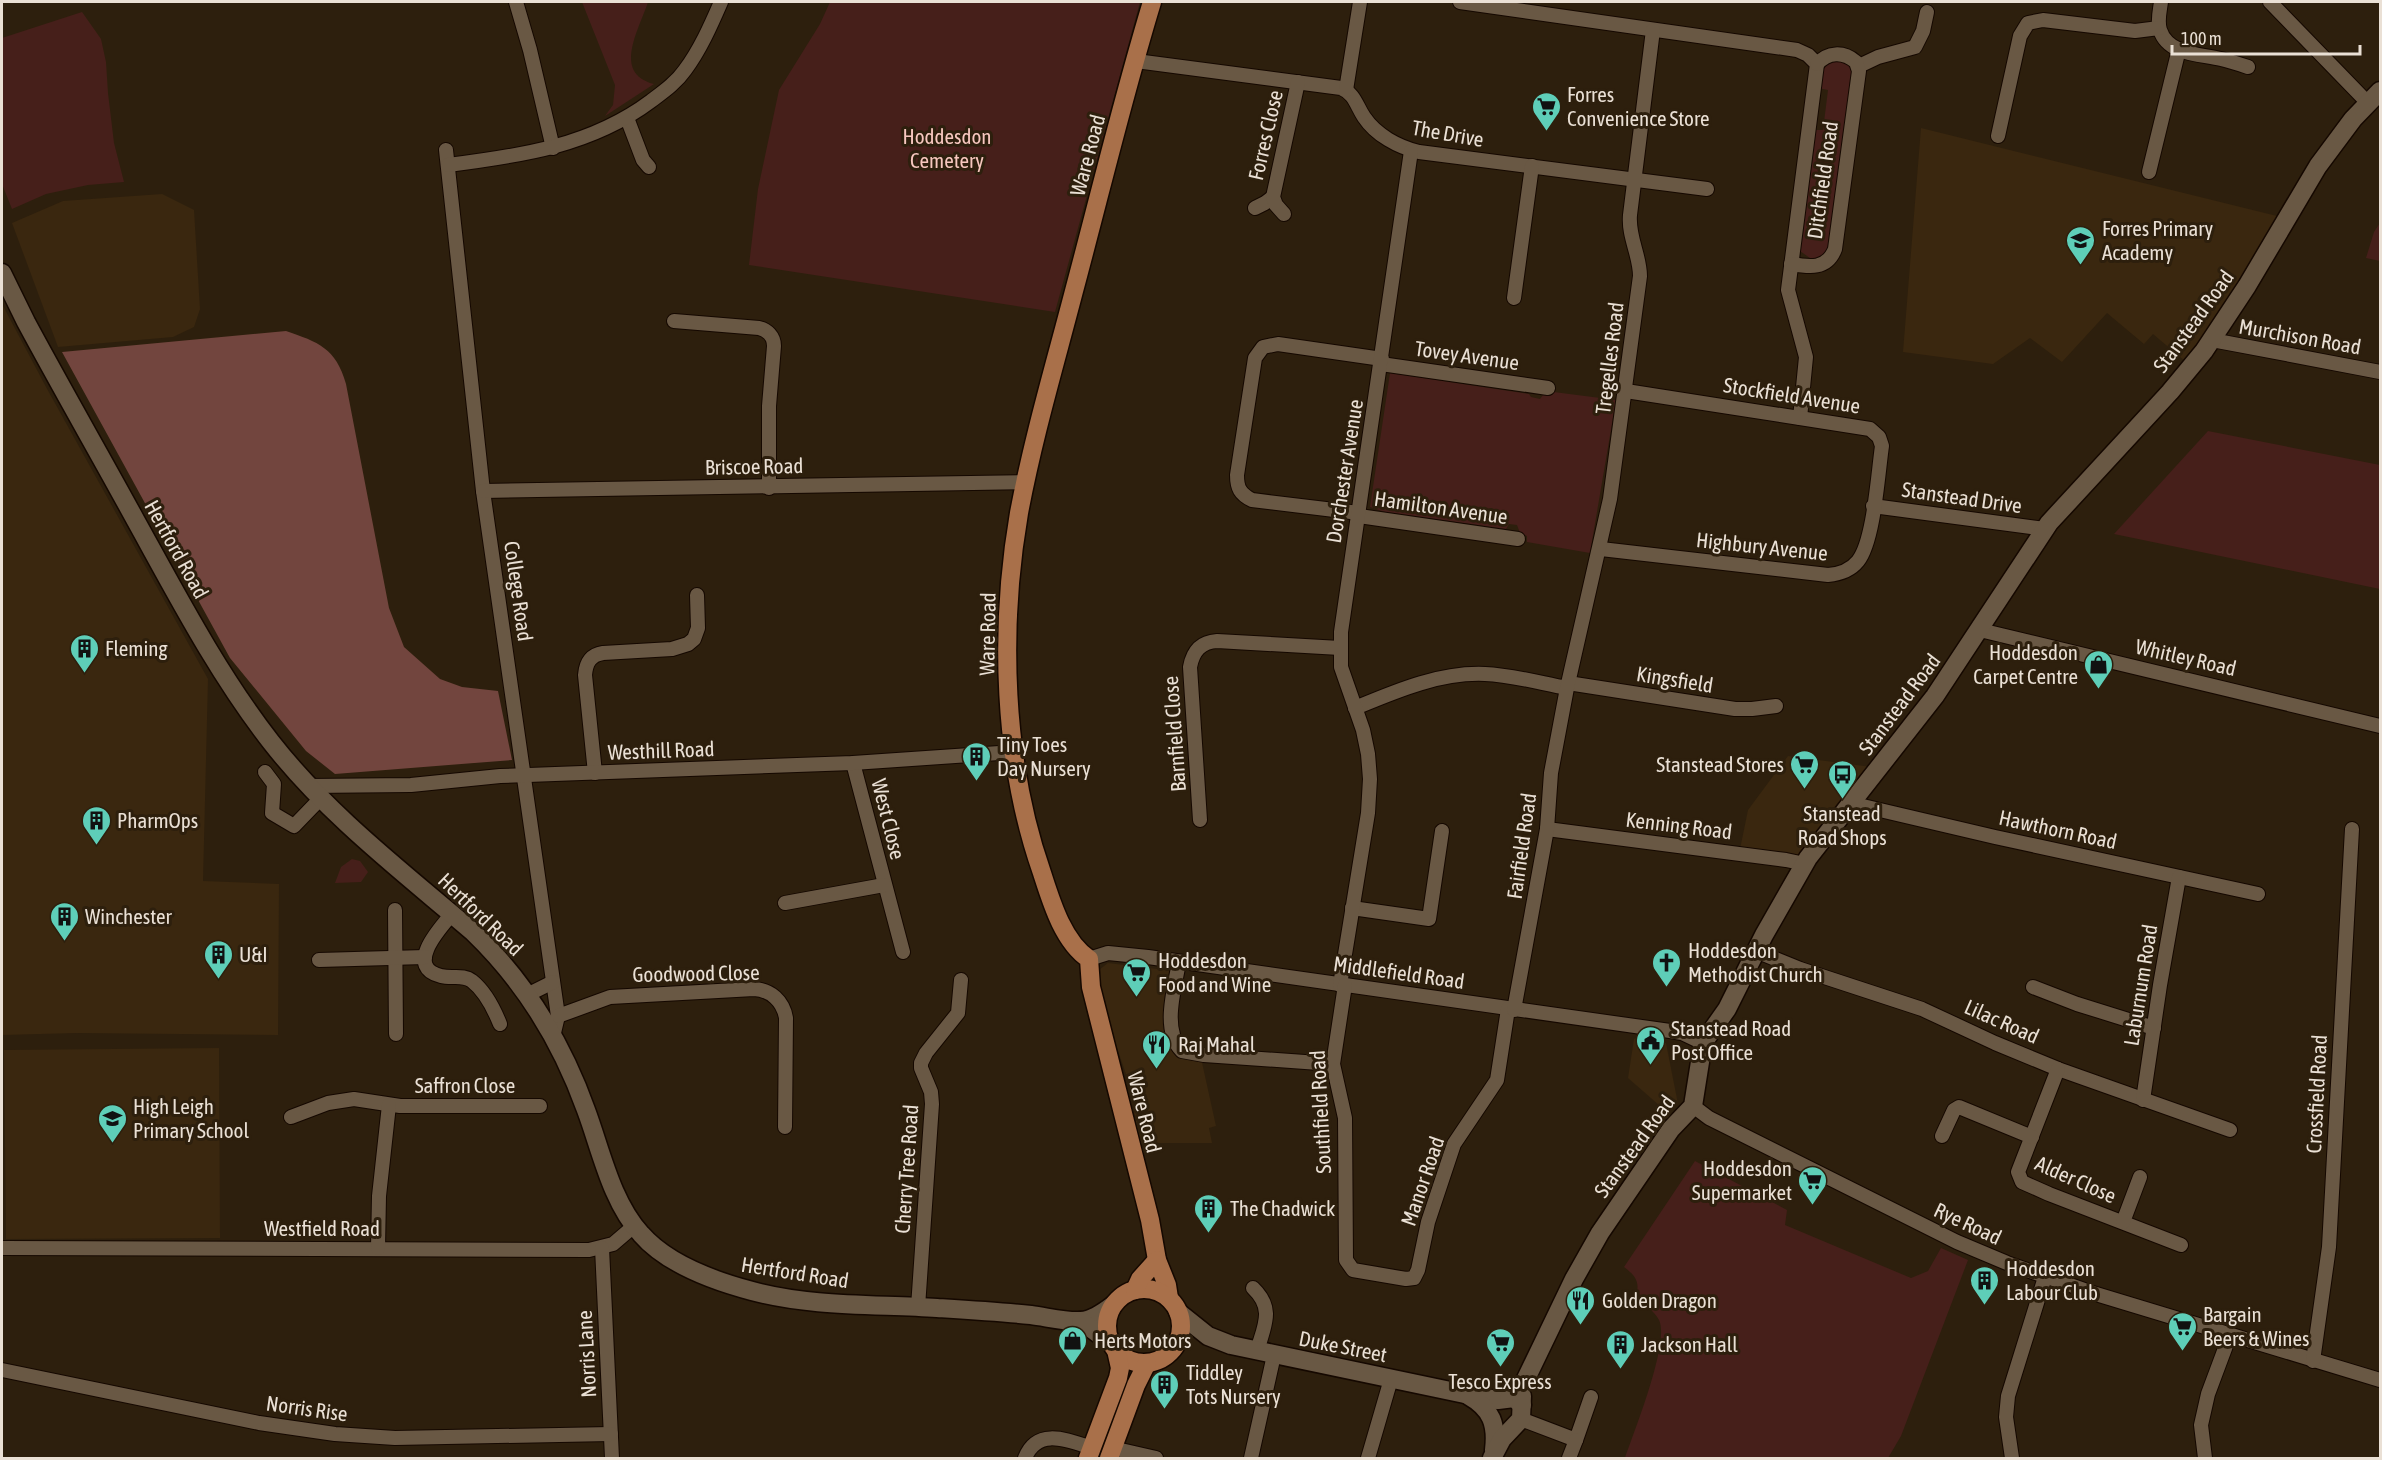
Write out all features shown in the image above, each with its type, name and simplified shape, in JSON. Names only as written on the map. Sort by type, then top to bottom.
[{"type":"main road","name":"Ware Road","points":[[1152,2],[1026,482],[1013,556],[1008,613],[1008,673],[1014,752],[1026,825],[1057,913],[1071,940],[1081,954],[1089,959],[1091,987],[1150,1220],[1157,1260],[1174,1305]]},
{"type":"main road","points":[[1135,1290],[1140,1279],[1157,1260]]},
{"type":"main road","points":[[1090,1453],[1120,1368],[1107,1323],[1113,1305],[1126,1293],[1135,1290],[1158,1292],[1174,1305],[1180,1333],[1167,1355],[1147,1363],[1131,1361],[1114,1347]]},
{"type":"main road","points":[[1110,1453],[1136,1385],[1147,1363]]},
{"type":"street","points":[[516,2],[530,50],[552,148]]},
{"type":"street","points":[[448,165],[552,148],[585,138],[627,118],[659,96],[686,69],[721,2]]},
{"type":"street","points":[[1136,61],[1346,90],[1360,2]]},
{"type":"street","points":[[1460,2],[1797,50],[1808,55],[1817,64],[1826,56],[1840,54],[1852,58],[1859,66],[1878,57],[1915,46],[1921,39],[1927,12]]},
{"type":"street","points":[[2161,2],[2159,28],[2168,43],[2179,49],[2248,67]]},
{"type":"street","points":[[2275,3],[2374,97]]},
{"type":"street","points":[[1998,136],[2020,36],[2028,24],[2043,20],[2135,31],[2159,28]]},
{"type":"street","name":"Tregelles Road","points":[[1568,685],[1600,549],[1614,478],[1626,391],[1640,276],[1639,260],[1629,223],[1653,30]]},
{"type":"street","points":[[2149,172],[2179,49]]},
{"type":"street","name":"Ditchfield Road","points":[[1800,418],[1806,357],[1789,298],[1791,264],[1817,64]]},
{"type":"street","name":"Ditchfield Road","points":[[1791,264],[1822,265],[1832,257],[1835,249],[1859,66]]},
{"type":"street","name":"Forres Close","points":[[1284,214],[1272,197],[1298,82]]},
{"type":"street","name":"The Drive","points":[[1346,90],[1354,98],[1364,118],[1377,131],[1392,142],[1411,151],[1707,189]]},
{"type":"street","name":"Stanstead Road","points":[[1517,1408],[1523,1385],[1574,1279],[1596,1240],[1671,1129],[1693,1106],[1702,1043],[1727,1009],[1756,951],[1805,864],[1935,696],[2045,529],[2067,502],[2170,392],[2212,340],[2318,166],[2347,126],[2374,97]]},
{"type":"street","points":[[627,118],[648,167]]},
{"type":"street","name":"College Road","points":[[446,150],[483,491],[558,1016],[553,1037]]},
{"type":"street","name":"Dorchester Avenue","points":[[1352,908],[1370,795],[1368,754],[1343,675],[1340,648],[1411,151]]},
{"type":"street","points":[[1514,298],[1532,166]]},
{"type":"street","name":"Forres Close","points":[[1255,208],[1272,197]]},
{"type":"street","name":"Hertford Road","points":[[2,273],[47,362],[217,663],[272,743],[358,833],[491,949],[527,995],[553,1037],[579,1093],[618,1196],[634,1226],[655,1246],[682,1263],[724,1283],[752,1292],[806,1300],[1006,1313],[1081,1321]]},
{"type":"street","points":[[674,321],[759,328],[773,338],[769,418],[769,488]]},
{"type":"street","name":"Murchison Road","points":[[2212,340],[2380,372]]},
{"type":"street","name":"Tovey Avenue","points":[[1359,515],[1252,500],[1243,495],[1238,488],[1239,464],[1255,358],[1263,346],[1278,344],[1548,388]]},
{"type":"street","name":"Stockfield Avenue","points":[[1626,391],[1870,429],[1879,436],[1882,446],[1873,506]]},
{"type":"street","name":"Briscoe Road","points":[[483,491],[1026,482]]},
{"type":"street","name":"Stanstead Drive","points":[[1873,506],[2045,529]]},
{"type":"street","name":"Highbury Avenue","points":[[1600,549],[1802,573],[1837,574],[1851,567],[1862,555],[1867,542],[1873,506]]},
{"type":"street","name":"Hamilton Avenue","points":[[1359,515],[1518,539]]},
{"type":"street","points":[[595,773],[585,675],[588,661],[595,655],[603,653],[672,649],[688,644],[694,639],[698,628],[697,595]]},
{"type":"street","name":"Whitley Road","points":[[1980,630],[2380,726]]},
{"type":"street","name":"Barnfield Close","points":[[1200,820],[1190,667],[1196,651],[1203,644],[1217,641],[1340,648]]},
{"type":"street","name":"Kingsfield","points":[[1355,708],[1428,681],[1469,674],[1498,675],[1735,709],[1752,710],[1776,706]]},
{"type":"street","name":"Fairfield Road","points":[[1511,1009],[1547,829],[1551,773],[1568,685]]},
{"type":"street","name":"Westhill Road","points":[[316,791],[525,775],[853,763],[1014,752]]},
{"type":"street","name":"West Close","points":[[853,763],[903,952]]},
{"type":"street","points":[[265,772],[274,784],[273,813],[294,826],[316,791]]},
{"type":"street","name":"Hawthorn Road","points":[[1850,803],[2258,894]]},
{"type":"street","name":"Kenning Road","points":[[1547,829],[1805,864]]},
{"type":"street","name":"Crossfield Road","points":[[2313,1361],[2329,1247],[2352,829]]},
{"type":"street","points":[[1352,908],[1429,919],[1442,831]]},
{"type":"street","name":"Laburnum Road","points":[[2144,1100],[2179,878]]},
{"type":"street","name":"West Close","points":[[785,903],[884,885]]},
{"type":"street","name":"Southfield Road","points":[[1352,908],[1334,1064],[1345,1118],[1344,1244],[1347,1264],[1357,1271],[1406,1279],[1414,1278],[1418,1270]]},
{"type":"street","points":[[395,910],[396,1034]]},
{"type":"street","points":[[452,914],[431,939],[425,957],[426,965],[440,976],[465,977],[472,981],[490,1002],[500,1024]]},
{"type":"street","name":"Lilac Road","points":[[1756,951],[1800,969],[1922,1009],[2058,1069],[2230,1130]]},
{"type":"street","name":"Middlefield Road","points":[[1089,959],[1108,953],[1179,962],[1675,1031],[1702,1043]]},
{"type":"street","points":[[319,960],[425,957]]},
{"type":"street","points":[[1179,962],[1172,1022],[1175,1040],[1182,1050],[1203,1055],[1334,1064]]},
{"type":"street","name":"Cherry Tree Road","points":[[918,1307],[932,1104],[931,1092],[921,1063],[926,1053],[958,1013],[961,980]]},
{"type":"street","points":[[527,995],[553,982]]},
{"type":"street","points":[[2033,987],[2154,1028]]},
{"type":"street","name":"Goodwood Close","points":[[558,1016],[603,998],[620,996],[754,989],[771,993],[783,1007],[786,1018],[785,1127]]},
{"type":"street","name":"Manor Road","points":[[1418,1270],[1428,1222],[1450,1154],[1462,1130],[1497,1080],[1511,1009]]},
{"type":"street","name":"Alder Close","points":[[2058,1069],[2019,1172],[2022,1182],[2181,1245]]},
{"type":"street","name":"Saffron Close","points":[[291,1117],[338,1101],[362,1100],[389,1105],[445,1107],[540,1106]]},
{"type":"street","name":"Saffron Close","points":[[378,1248],[379,1196],[389,1105]]},
{"type":"street","name":"Rye Road","points":[[1693,1106],[1709,1118],[1956,1242],[2045,1277],[2380,1380]]},
{"type":"street","name":"Alder Close","points":[[1942,1136],[1954,1110],[1959,1107],[2032,1137]]},
{"type":"street","name":"Alder Close","points":[[2123,1222],[2140,1177]]},
{"type":"street","points":[[602,1248],[613,1244],[634,1226]]},
{"type":"street","name":"Westfield Road","points":[[2,1248],[555,1250],[602,1248]]},
{"type":"street","name":"Norris Lane","points":[[602,1248],[612,1458]]},
{"type":"street","points":[[2012,1458],[2006,1417],[2008,1396],[2045,1277]]},
{"type":"street","points":[[1251,1458],[1265,1353],[1267,1311],[1263,1299],[1253,1288]]},
{"type":"street","points":[[1113,1305],[1081,1321],[1114,1347]]},
{"type":"street","name":"Duke Street","points":[[1174,1305],[1208,1336],[1223,1342],[1265,1353],[1498,1400],[1517,1408]]},
{"type":"street","points":[[2205,1458],[2201,1425],[2208,1394],[2230,1335]]},
{"type":"street","name":"Norris Rise","points":[[2,1370],[259,1423],[335,1434],[395,1438],[611,1434]]},
{"type":"street","points":[[1368,1458],[1391,1379]]},
{"type":"street","points":[[1465,1394],[1482,1405],[1494,1422],[1493,1455]]},
{"type":"street","points":[[1569,1458],[1591,1397]]},
{"type":"street","points":[[1493,1455],[1517,1408],[1576,1440]]},
{"type":"street","points":[[1025,1458],[1032,1446],[1045,1438],[1064,1439],[1090,1453]]},
{"type":"street","points":[[1110,1453],[1156,1458]]},
{"type":"shaded area","name":"Forres Primary Academy","points":[[1921,128],[2281,217],[2216,324],[2186,362],[2153,334],[2144,344],[2107,313],[2062,362],[2030,338],[1993,364],[1903,352]]},
{"type":"shaded area","points":[[162,194],[194,210],[200,309],[194,327],[173,337],[58,347],[12,223],[63,201]]},
{"type":"shaded area","points":[[2,304],[208,679],[203,881],[279,884],[278,1035],[77,1033],[2,1035]]},
{"type":"shaded area","points":[[286,331],[324,348],[337,362],[342,372],[389,608],[404,647],[440,679],[462,687],[498,691],[512,760],[335,774],[306,751],[230,658],[62,352]]},
{"type":"shaded area","points":[[1788,756],[1879,768],[1805,864],[1739,854],[1748,810]]},
{"type":"shaded area","points":[[1108,963],[1174,971],[1178,1051],[1201,1058],[1216,1126],[1209,1128],[1212,1143],[1140,1143],[1128,1080],[1097,990],[1099,970]]},
{"type":"shaded area","points":[[1638,1037],[1666,1043],[1678,1104],[1667,1112],[1628,1078],[1634,1039]]},
{"type":"shaded area","name":"High Leigh Primary School","points":[[219,1048],[220,1238],[6,1239],[4,1050]]},
{"type":"green space","points":[[582,2],[648,2],[635,37],[631,61],[634,70],[641,78],[654,84],[605,116],[613,105],[615,85]]},
{"type":"green space","name":"Hoddesdon Cemetery","points":[[830,2],[1140,2],[1055,312],[749,265],[758,189],[779,90],[820,24]]},
{"type":"green space","points":[[82,12],[101,39],[106,62],[114,143],[124,182],[88,185],[46,194],[12,209],[2,184],[2,38]]},
{"type":"green space","points":[[1836,60],[1848,63],[1854,72],[1853,80],[1850,82],[1828,249],[1826,255],[1818,260],[1800,251],[1813,130],[1823,130],[1828,90],[1818,88],[1823,67]]},
{"type":"green space","points":[[2380,223],[2380,261],[2366,258],[2374,232]]},
{"type":"green space","points":[[1390,373],[1529,394],[1531,397],[1540,399],[1546,391],[1616,400],[1590,553],[1527,542],[1527,536],[1520,533],[1517,525],[1509,524],[1506,529],[1385,512],[1370,507]]},
{"type":"green space","points":[[2208,431],[2380,465],[2380,589],[2114,534]]},
{"type":"green space","points":[[352,859],[360,861],[368,872],[361,882],[335,883],[341,867]]},
{"type":"green space","points":[[1695,1161],[1787,1210],[1785,1225],[1911,1278],[1928,1271],[1941,1248],[1968,1260],[1901,1436],[1888,1458],[1625,1458],[1649,1388],[1660,1347],[1661,1331],[1657,1316],[1635,1298],[1638,1288],[1636,1280],[1624,1267]]},
{"type":"place","name":"Forres Convenience Store","points":[[1546,132]]},
{"type":"place","name":"Forres Primary Academy","points":[[2081,266]]},
{"type":"place","name":"Fleming","points":[[84,674]]},
{"type":"place","name":"Hoddesdon Carpet Centre","points":[[2099,690]]},
{"type":"place","name":"Tiny Toes Day Nursery","points":[[976,782]]},
{"type":"place","name":"Stanstead Stores","points":[[1805,790]]},
{"type":"place","name":"Stanstead Road Shops","points":[[1842,800]]},
{"type":"place","name":"PharmOps","points":[[96,846]]},
{"type":"place","name":"Winchester","points":[[64,942]]},
{"type":"place","name":"U&I","points":[[218,980]]},
{"type":"place","name":"Hoddesdon Methodist Church","points":[[1667,988]]},
{"type":"place","name":"Hoddesdon Food and Wine","points":[[1137,998]]},
{"type":"place","name":"Stanstead Road Post Office","points":[[1650,1066]]},
{"type":"place","name":"Raj Mahal","points":[[1157,1070]]},
{"type":"place","name":"High Leigh Primary School","points":[[112,1144]]},
{"type":"place","name":"Hoddesdon Supermarket","points":[[1813,1206]]},
{"type":"place","name":"The Chadwick","points":[[1209,1234]]},
{"type":"place","name":"Hoddesdon Labour Club","points":[[1985,1306]]},
{"type":"place","name":"Golden Dragon","points":[[1581,1326]]},
{"type":"place","name":"Bargain Beers & Wines","points":[[2182,1352]]},
{"type":"place","name":"Herts Motors","points":[[1073,1366]]},
{"type":"place","name":"Tesco Express","points":[[1500,1368]]},
{"type":"place","name":"Jackson Hall","points":[[1620,1370]]},
{"type":"place","name":"Tiddley Tots Nursery","points":[[1165,1410]]}]
